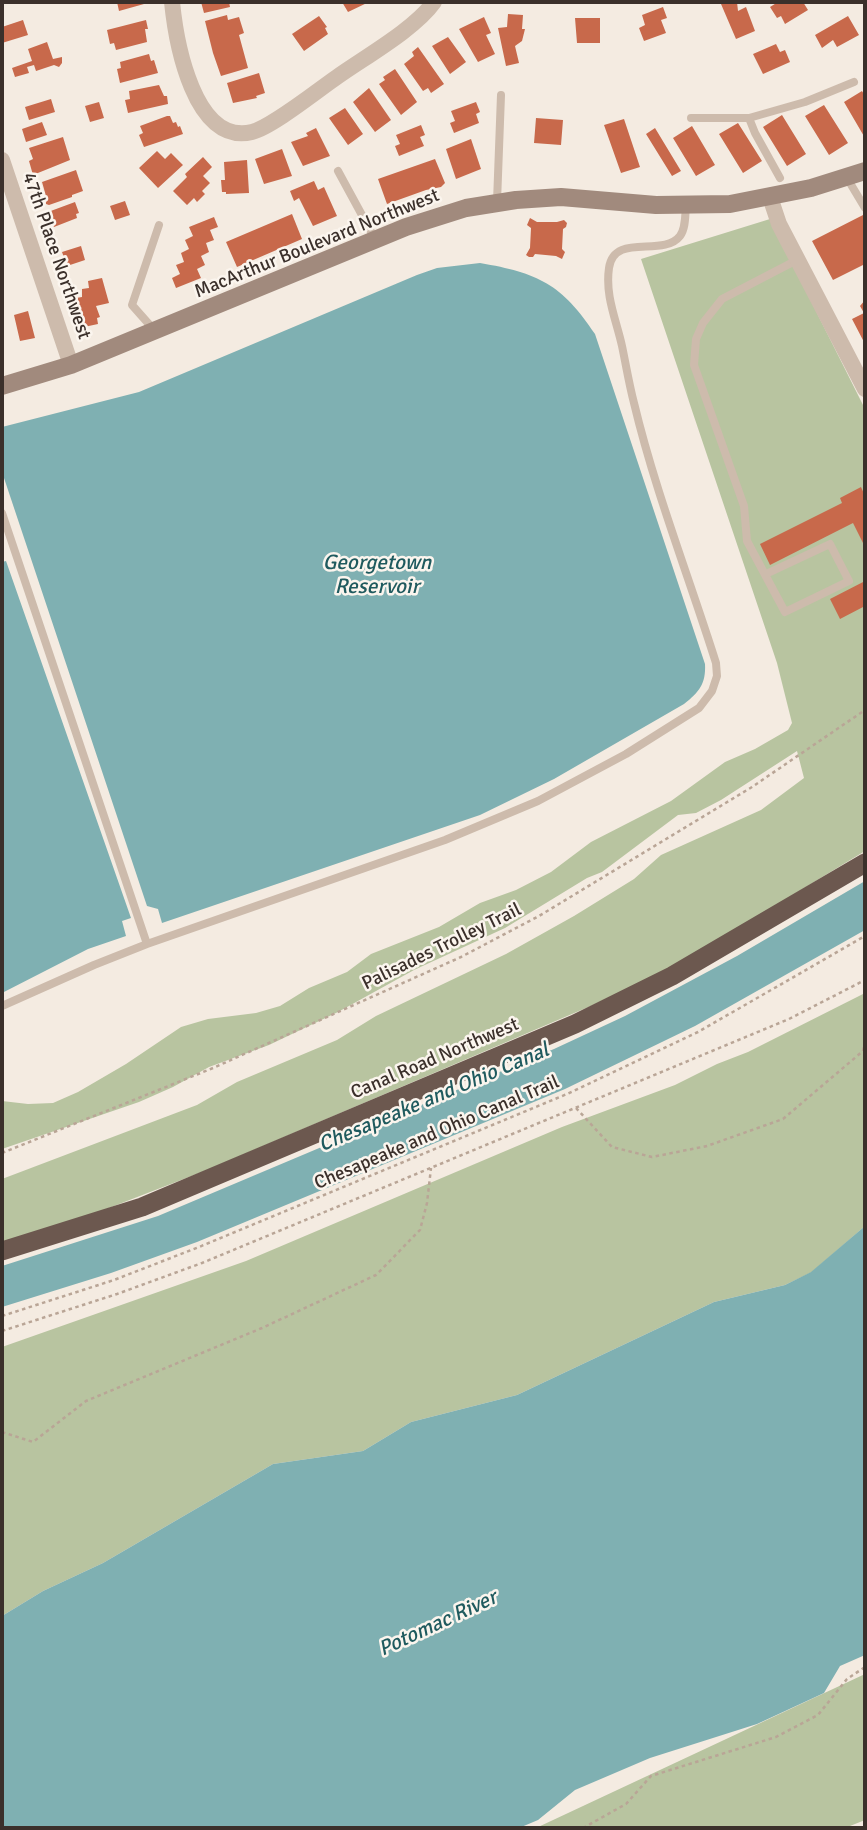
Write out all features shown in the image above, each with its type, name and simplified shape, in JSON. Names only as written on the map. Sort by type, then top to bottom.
[{"type":"highway","name":"Canal Road Northwest","points":[[2,1251],[142,1207],[575,1024],[683,970],[865,863]]},
{"type":"main road","name":"MacArthur Boulevard Northwest","points":[[2,386],[71,365],[439,215],[497,202],[561,197],[686,205],[730,204],[770,197],[865,171]]},
{"type":"street","points":[[172,2],[181,50],[203,110],[215,124],[228,131],[241,133],[258,130],[282,115],[397,35],[435,3]]},
{"type":"street","name":"47th Place Northwest","points":[[2,160],[71,365]]},
{"type":"street","points":[[770,197],[797,260],[865,389]]},
{"type":"lane","points":[[691,118],[749,118],[805,102],[854,82]]},
{"type":"lane","points":[[497,202],[501,95]]},
{"type":"lane","points":[[749,118],[780,178]]},
{"type":"lane","points":[[338,171],[375,239]]},
{"type":"lane","points":[[847,178],[865,208]]},
{"type":"lane","points":[[2,1006],[148,944],[445,840],[538,801],[699,708],[712,691],[717,676],[716,663],[634,404],[607,291],[610,259],[634,246],[669,245],[680,236],[686,205]]},
{"type":"lane","points":[[155,332],[132,305],[159,225]]},
{"type":"lane","points":[[766,574],[830,544],[849,581],[785,612],[747,541],[744,506],[694,365],[696,339],[703,323],[722,299],[797,260]]},
{"type":"lane","points":[[2,513],[148,944]]},
{"type":"path","name":"Palisades Trolley Trail","points":[[2,1153],[213,1068],[461,957],[540,916],[752,788],[865,710]]},
{"type":"path","name":"Chesapeake and Ohio Canal Trail","points":[[2,1316],[114,1280],[199,1247],[567,1094],[698,1032],[865,936]]},
{"type":"path","points":[[2,1331],[202,1263],[789,1019],[865,980]]},
{"type":"path","points":[[576,1108],[612,1147],[653,1157],[707,1146],[783,1119],[863,1051],[865,1042]]},
{"type":"path","points":[[2,1432],[33,1442],[86,1401],[262,1328],[376,1275],[420,1230],[427,1203],[431,1168]]},
{"type":"path","points":[[583,1828],[626,1804],[651,1776],[776,1737],[818,1715],[847,1679],[865,1667]]},
{"type":"green space","points":[[770,219],[865,409],[865,851],[684,961],[593,1005],[207,1170],[83,1218],[2,1242],[2,1179],[197,1105],[237,1082],[337,1040],[376,1016],[506,954],[574,916],[634,879],[661,855],[761,810],[804,778],[797,751],[721,800],[696,813],[678,815],[602,872],[587,878],[505,928],[414,970],[338,1012],[269,1045],[209,1067],[139,1102],[2,1149],[2,1101],[53,1103],[126,1064],[181,1027],[208,1019],[256,1013],[280,1006],[309,988],[347,972],[371,954],[439,927],[480,903],[516,890],[551,872],[591,842],[671,801],[725,762],[788,730],[792,723],[777,663],[641,259]]},
{"type":"green space","points":[[865,993],[865,1226],[812,1272],[785,1285],[714,1302],[517,1395],[411,1422],[363,1451],[273,1464],[103,1563],[43,1591],[2,1616],[2,1347],[246,1261],[562,1127],[675,1085],[748,1052]]},
{"type":"green space","points":[[865,1674],[865,1820],[845,1828],[536,1828]]},
{"type":"water","name":"Georgetown Reservoir","points":[[480,263],[518,271],[547,284],[571,303],[595,334],[705,664],[700,687],[684,704],[554,779],[480,815],[162,923],[158,909],[147,906],[2,472],[2,427],[139,392],[417,275],[437,268]]},
{"type":"water","points":[[6,561],[131,918],[122,921],[126,936],[88,949],[2,993],[2,562]]},
{"type":"water","points":[[865,881],[865,930],[695,1026],[565,1089],[197,1242],[111,1273],[2,1307],[2,1266],[158,1216],[554,1049],[625,1016],[737,956]]},
{"type":"water","name":"Potomac River","points":[[865,1226],[865,1655],[840,1666],[824,1693],[757,1724],[650,1758],[575,1790],[538,1820],[519,1828],[2,1828],[2,1616],[43,1591],[103,1563],[273,1464],[363,1451],[411,1422],[517,1395],[714,1302],[785,1285],[811,1272]]},
{"type":"building","points":[[117,2],[144,2],[144,4],[119,11]]},
{"type":"building","points":[[201,2],[229,2],[230,7],[204,13]]},
{"type":"building","points":[[342,2],[369,2],[348,12]]},
{"type":"building","points":[[737,2],[738,11],[746,7],[755,31],[736,39],[721,4]]},
{"type":"building","points":[[778,2],[803,2],[808,10],[785,24],[781,16],[777,18],[770,7]]},
{"type":"building","points":[[663,7],[667,18],[661,20],[666,33],[644,41],[639,28],[645,25],[642,15]]},
{"type":"building","points":[[508,14],[523,15],[522,29],[525,29],[522,41],[515,46],[519,63],[506,66],[498,28],[507,27]]},
{"type":"building","points":[[227,15],[228,20],[239,17],[244,33],[239,35],[248,68],[221,76],[205,21]]},
{"type":"building","points":[[319,16],[327,27],[325,28],[328,34],[304,51],[292,34]]},
{"type":"building","points":[[848,16],[859,35],[837,47],[833,40],[822,48],[815,35]]},
{"type":"building","points":[[484,17],[491,33],[486,35],[495,54],[478,62],[459,29]]},
{"type":"building","points":[[575,18],[600,18],[600,43],[577,43]]},
{"type":"building","points":[[23,20],[28,35],[2,43],[2,27]]},
{"type":"building","points":[[146,20],[147,42],[116,50],[114,43],[110,44],[107,30]]},
{"type":"building","points":[[448,37],[466,62],[450,74],[432,46]]},
{"type":"building","points":[[47,42],[53,59],[62,57],[59,67],[54,65],[36,71],[34,65],[27,67],[29,73],[15,77],[12,68],[32,61],[28,49]]},
{"type":"building","points":[[776,44],[780,52],[785,50],[790,62],[763,74],[753,54]]},
{"type":"building","points":[[418,47],[444,84],[431,93],[428,88],[423,91],[404,64],[414,56],[412,52]]},
{"type":"building","points":[[149,54],[158,73],[120,83],[117,69],[121,68],[120,62]]},
{"type":"building","points":[[395,69],[417,102],[401,115],[379,84],[385,80],[383,77]]},
{"type":"building","points":[[259,73],[265,93],[256,96],[257,98],[233,103],[227,83]]},
{"type":"building","points":[[159,85],[164,96],[167,96],[168,104],[128,113],[125,100],[130,99],[129,91]]},
{"type":"building","points":[[369,88],[391,120],[375,132],[353,102]]},
{"type":"building","points":[[862,91],[865,96],[865,138],[844,102]]},
{"type":"building","points":[[51,99],[55,112],[29,120],[25,107]]},
{"type":"building","points":[[99,102],[104,118],[90,122],[85,106]]},
{"type":"building","points":[[476,102],[480,112],[476,114],[479,123],[454,133],[450,123],[455,121],[451,111]]},
{"type":"building","points":[[824,105],[848,143],[829,155],[805,116]]},
{"type":"building","points":[[345,108],[363,134],[348,145],[329,118]]},
{"type":"building","points":[[782,115],[806,154],[787,166],[763,127]]},
{"type":"building","points":[[167,116],[180,126],[183,134],[144,147],[139,135],[143,133],[140,126]]},
{"type":"building","points":[[536,118],[563,120],[561,145],[534,143]]},
{"type":"building","points":[[624,119],[640,167],[621,173],[604,125]]},
{"type":"building","points":[[42,122],[47,135],[26,142],[22,129]]},
{"type":"building","points":[[738,123],[762,161],[743,173],[719,134]]},
{"type":"building","points":[[421,125],[425,135],[420,137],[424,146],[399,156],[395,146],[400,144],[396,135]]},
{"type":"building","points":[[692,126],[715,165],[696,176],[673,138]]},
{"type":"building","points":[[316,128],[330,156],[303,166],[291,142],[308,136],[306,133]]},
{"type":"building","points":[[655,128],[681,171],[672,176],[646,134]]},
{"type":"building","points":[[63,137],[70,160],[33,175],[29,161],[33,159],[29,148]]},
{"type":"building","points":[[471,139],[481,169],[456,179],[446,149]]},
{"type":"building","points":[[282,149],[292,176],[264,184],[255,159]]},
{"type":"building","points":[[157,151],[165,159],[171,153],[183,165],[158,188],[139,168]]},
{"type":"building","points":[[203,157],[212,167],[203,176],[210,183],[197,202],[194,198],[187,205],[173,191],[187,177],[185,174]]},
{"type":"building","points":[[435,159],[445,183],[441,187],[387,204],[378,179]]},
{"type":"building","points":[[247,160],[249,193],[222,192],[221,180],[225,180],[224,162]]},
{"type":"building","points":[[76,170],[83,191],[46,204],[42,182]]},
{"type":"building","points":[[314,181],[318,190],[324,187],[337,216],[313,226],[299,198],[294,201],[290,191]]},
{"type":"building","points":[[125,201],[130,215],[115,220],[110,206]]},
{"type":"building","points":[[75,202],[79,213],[76,214],[77,218],[54,227],[48,212]]},
{"type":"building","points":[[292,214],[302,239],[237,267],[226,242]]},
{"type":"building","points":[[865,214],[865,264],[833,280],[812,241]]},
{"type":"building","points":[[214,217],[218,227],[210,230],[214,240],[206,243],[209,252],[201,256],[205,265],[197,269],[201,278],[176,288],[172,278],[180,274],[176,265],[184,262],[181,253],[189,249],[185,240],[193,236],[189,227]]},
{"type":"building","points":[[530,218],[537,222],[564,220],[567,223],[563,229],[562,249],[565,252],[562,259],[556,256],[526,255],[530,248],[531,228],[527,225]]},
{"type":"building","points":[[81,246],[85,260],[67,266],[62,252]]},
{"type":"building","points":[[102,278],[109,303],[96,306],[100,317],[97,318],[98,324],[84,327],[76,298],[82,297],[82,289],[89,288],[88,281]]},
{"type":"building","points":[[865,300],[865,344],[852,319],[864,313],[860,306]]},
{"type":"building","points":[[28,311],[35,338],[20,341],[14,315]]},
{"type":"building","points":[[861,487],[865,496],[865,547],[853,523],[770,565],[760,544],[842,503],[840,498]]},
{"type":"building","points":[[865,581],[865,606],[840,619],[830,599]]},
{"type":"water label","name":"Chesapeake and Ohio Canal","points":[[434,1098]]}]
